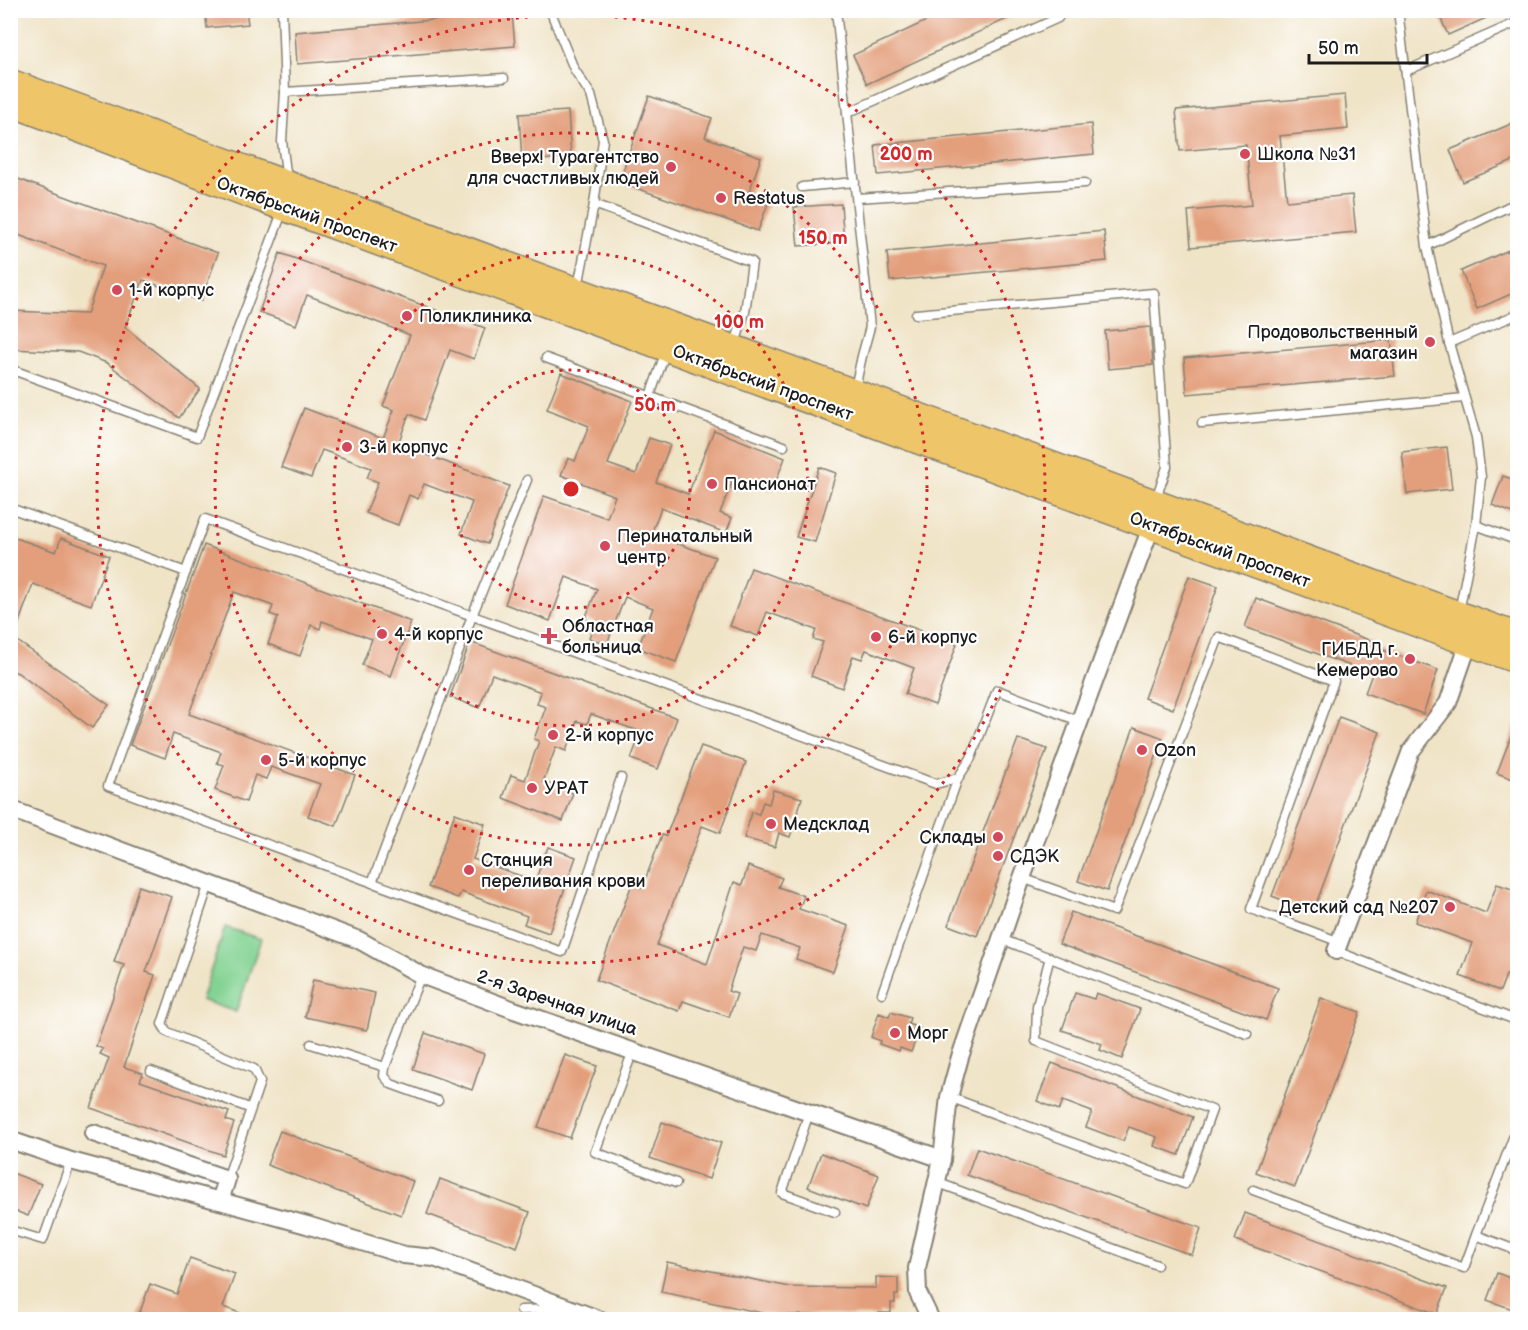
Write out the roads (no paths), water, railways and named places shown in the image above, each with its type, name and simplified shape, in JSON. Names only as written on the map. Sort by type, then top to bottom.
[{"type":"main road","name":"Октябрьский проспект","points":[[11,84],[667,347],[1155,511]]},
{"type":"main road","name":"Октябрьский проспект","points":[[10,102],[577,290],[734,347],[854,392],[1460,631],[1518,660]]},
{"type":"main road","name":"Октябрьский проспект","points":[[1460,631],[1518,637]]},
{"type":"street","points":[[931,1320],[918,1293],[917,1268],[942,1159],[949,1097],[960,1057],[1022,878],[1155,511]]},
{"type":"street","points":[[1338,947],[1411,751],[1448,703],[1460,631]]},
{"type":"street","name":"2-я Заречная улица","points":[[10,809],[359,940],[420,975],[942,1159]]},
{"type":"street","points":[[93,1133],[227,1179],[220,1201]]},
{"type":"street","points":[[10,1140],[71,1161],[307,1225],[404,1255],[434,1258],[602,1320]]},
{"type":"lane","points":[[10,369],[197,437],[286,195],[282,141],[285,92],[282,10]]},
{"type":"lane","points":[[550,10],[574,69],[591,95],[603,140],[594,204],[577,290]]},
{"type":"lane","points":[[836,10],[870,327],[854,392]]},
{"type":"lane","points":[[1398,10],[1427,246],[1449,343],[1476,437],[1481,477],[1460,631]]},
{"type":"lane","points":[[847,113],[1058,18]]},
{"type":"lane","points":[[1406,71],[1518,22]]},
{"type":"lane","points":[[285,92],[504,78]]},
{"type":"lane","points":[[802,187],[855,182]]},
{"type":"lane","points":[[856,198],[1085,183]]},
{"type":"lane","points":[[1427,246],[1518,202]]},
{"type":"lane","points":[[594,204],[752,262],[745,312],[734,347]]},
{"type":"lane","points":[[916,314],[1155,293],[1167,467],[1155,511]]},
{"type":"lane","points":[[1449,343],[1518,314]]},
{"type":"lane","points":[[650,396],[667,347]]},
{"type":"lane","points":[[546,358],[784,446]]},
{"type":"lane","points":[[1202,423],[1464,398]]},
{"type":"lane","points":[[372,883],[472,616],[526,480]]},
{"type":"lane","points":[[10,508],[186,572]]},
{"type":"lane","points":[[621,778],[562,952],[108,786],[205,519],[936,784],[958,778]]},
{"type":"lane","points":[[1476,525],[1518,541]]},
{"type":"lane","points":[[1022,878],[1114,910],[1219,636],[1334,681],[1251,909],[1518,1021]]},
{"type":"lane","points":[[882,993],[958,778],[971,758],[997,690],[1079,721]]},
{"type":"lane","points":[[209,884],[162,1024],[167,1032],[254,1069],[260,1082],[249,1108],[227,1179]]},
{"type":"lane","points":[[1001,939],[1247,1034]]},
{"type":"lane","points":[[949,1097],[1185,1184],[1212,1110],[1036,1041],[1037,1006],[1050,957]]},
{"type":"lane","points":[[420,975],[385,1067],[384,1076],[391,1084],[438,1101]]},
{"type":"lane","points":[[311,1044],[385,1067]]},
{"type":"lane","points":[[633,1051],[595,1152],[676,1183]]},
{"type":"lane","points":[[151,1071],[249,1108]]},
{"type":"lane","points":[[809,1113],[782,1192],[835,1212]]},
{"type":"lane","points":[[1254,1190],[1464,1268],[1518,1125]]},
{"type":"lane","points":[[10,1230],[43,1240],[71,1161]]},
{"type":"lane","points":[[936,1182],[1157,1265]]},
{"type":"lane","points":[[1476,1235],[1518,1251]]},
{"type":"lane","points":[[521,1310],[572,1308]]},
{"type":"place","name":"Школа №31","points":[[1245,154]]},
{"type":"place","name":"Вверх! Турагентство для счастливых людей","points":[[671,167]]},
{"type":"place","name":"Restatus","points":[[721,198]]},
{"type":"place","name":"1-й корпус","points":[[117,290]]},
{"type":"place","name":"Поликлиника","points":[[407,316]]},
{"type":"place","name":"Продовольственный магазин","points":[[1430,342]]},
{"type":"place","name":"3-й корпус","points":[[347,447]]},
{"type":"place","name":"Пансионат","points":[[712,484]]},
{"type":"place","name":"Перинатальный центр","points":[[605,546]]},
{"type":"place","name":"4-й корпус","points":[[382,634]]},
{"type":"place","name":"Областная больница","points":[[549,636]]},
{"type":"place","name":"6-й корпус","points":[[876,637]]},
{"type":"place","name":"ГИБДД г. Кемерово","points":[[1410,659]]},
{"type":"place","name":"2-й корпус","points":[[553,735]]},
{"type":"place","name":"Ozon","points":[[1142,750]]},
{"type":"place","name":"5-й корпус","points":[[266,760]]},
{"type":"place","name":"УРАТ","points":[[532,788]]},
{"type":"place","name":"Медсклад","points":[[771,824]]},
{"type":"place","name":"Склады","points":[[998,837]]},
{"type":"place","name":"СДЭК","points":[[998,856]]},
{"type":"place","name":"Станция переливания крови","points":[[469,870]]},
{"type":"place","name":"Детский сад №207","points":[[1450,907]]},
{"type":"place","name":"Морг","points":[[895,1033]]}]
